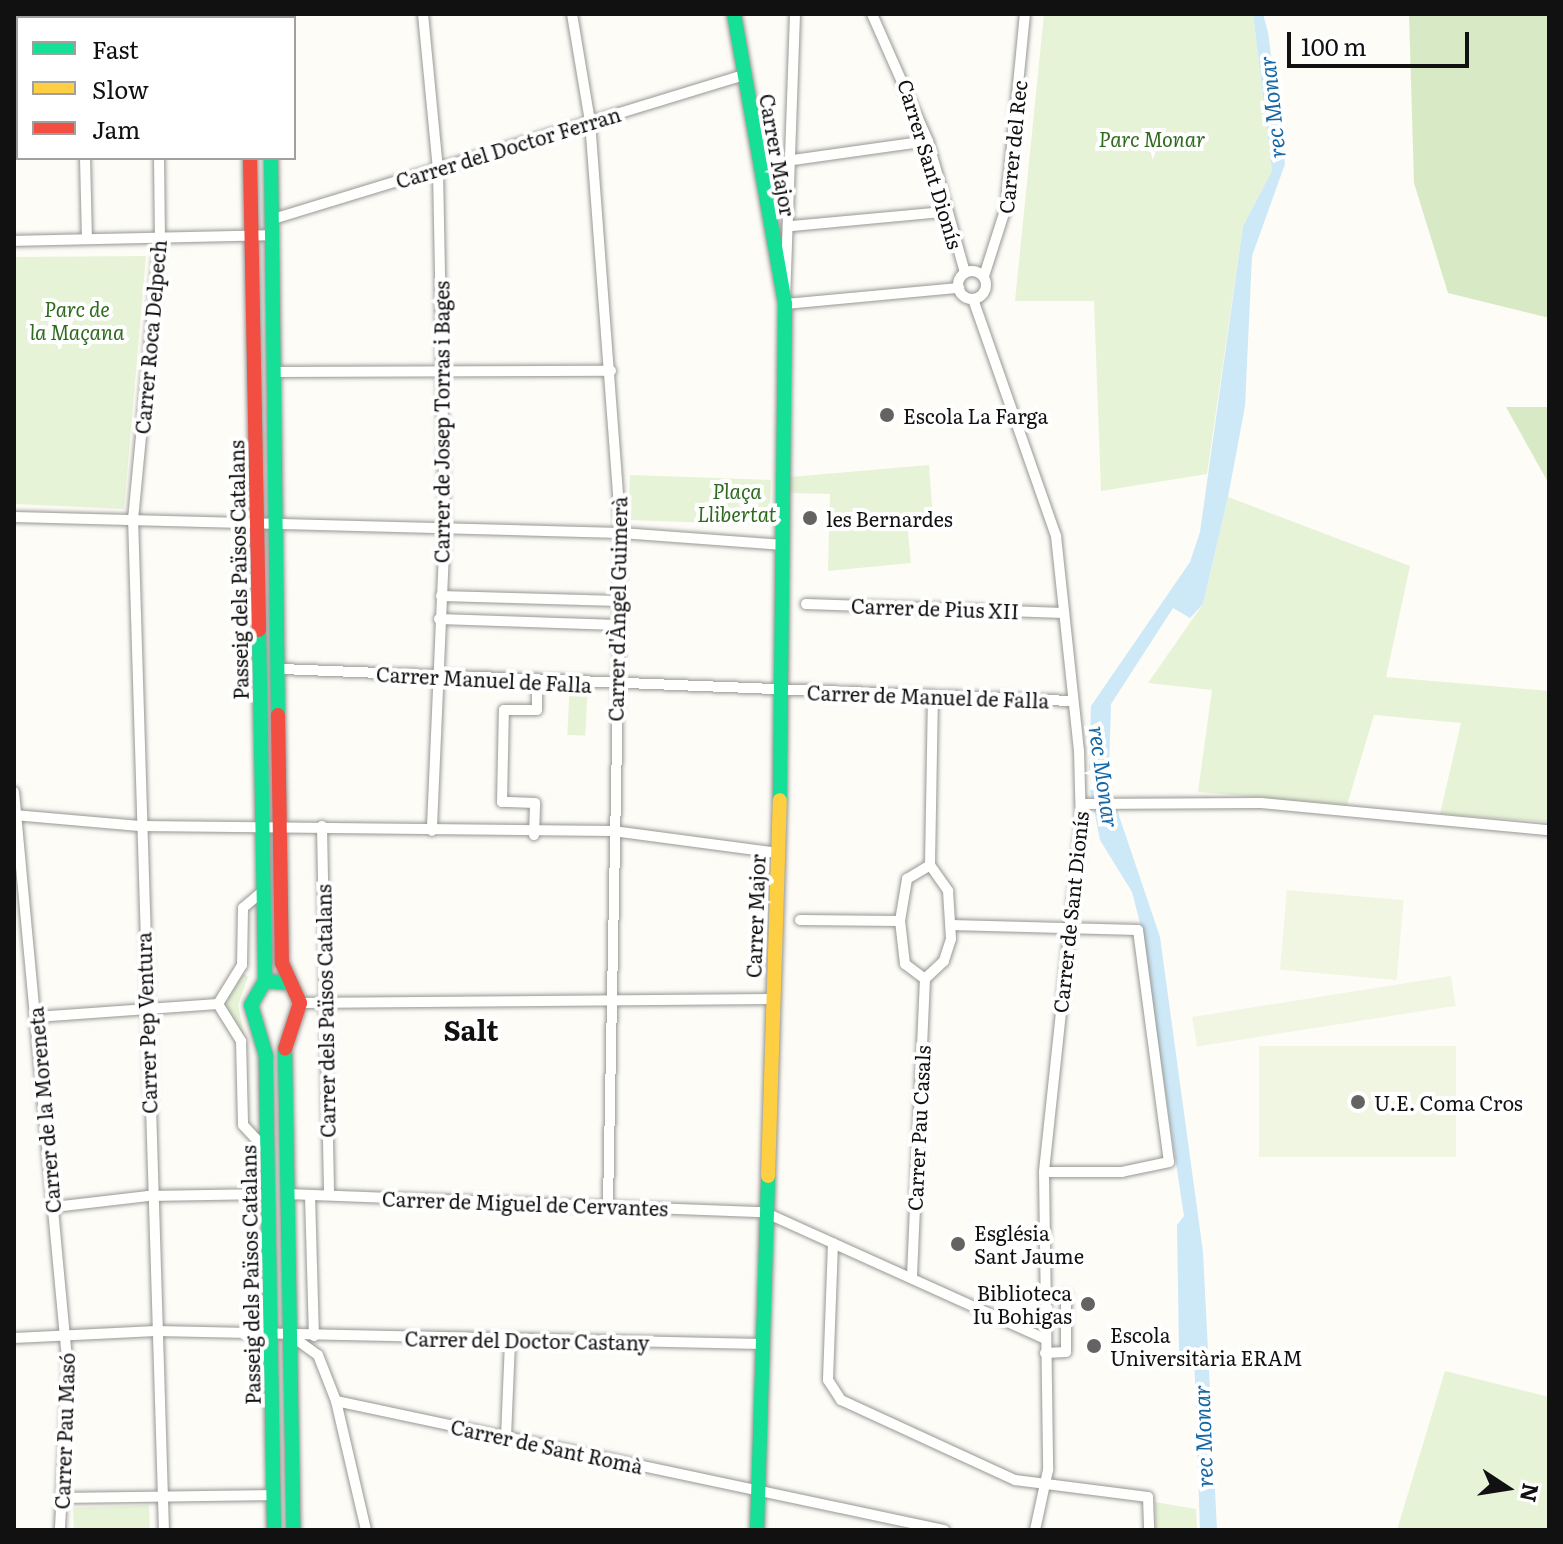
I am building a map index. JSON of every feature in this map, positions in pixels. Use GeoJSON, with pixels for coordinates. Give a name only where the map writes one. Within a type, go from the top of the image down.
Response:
{"type":"FeatureCollection","features":[{"type":"Feature","properties":{"kind":"main road","name":"Carrer Major"},"geometry":{"type":"LineString","coordinates":[[734,14],[785,304],[783,691],[764,1212],[757,1530]]}},
{"type":"Feature","properties":{"kind":"main road","name":"Passeig dels Països Catalans"},"geometry":{"type":"LineString","coordinates":[[250,160],[265,981],[252,1000],[258,1021],[267,1151],[274,1530]]}},
{"type":"Feature","properties":{"kind":"main road"},"geometry":{"type":"LineString","coordinates":[[271,160],[281,669],[282,954],[289,983],[300,1003],[291,1021],[282,1060],[291,1337],[293,1530]]}},
{"type":"Feature","properties":{"kind":"main road"},"geometry":{"type":"LineString","coordinates":[[265,981],[289,983]]}},
{"type":"Feature","properties":{"kind":"main road"},"geometry":{"type":"LineString","coordinates":[[258,1021],[291,1021]]}},
{"type":"Feature","properties":{"kind":"street","name":"Carrer de Josep Torras i Bages"},"geometry":{"type":"LineString","coordinates":[[423,14],[438,170],[445,529],[435,676],[432,831]]}},
{"type":"Feature","properties":{"kind":"street","name":"Carrer d'Àngel Guimerà"},"geometry":{"type":"LineString","coordinates":[[572,14],[590,121],[621,533],[608,1206]]}},
{"type":"Feature","properties":{"kind":"street","name":"Carrer Major"},"geometry":{"type":"LineString","coordinates":[[785,304],[792,226],[795,14]]}},
{"type":"Feature","properties":{"kind":"street","name":"Carrer Sant Dionís"},"geometry":{"type":"LineString","coordinates":[[872,14],[928,141],[944,212],[965,273]]}},
{"type":"Feature","properties":{"kind":"street","name":"Carrer del Rec"},"geometry":{"type":"LineString","coordinates":[[973,299],[984,294],[984,276],[1008,196],[1025,14]]}},
{"type":"Feature","properties":{"kind":"street","name":"Carrer del Doctor Ferran"},"geometry":{"type":"LineString","coordinates":[[273,219],[744,75]]}},
{"type":"Feature","properties":{"kind":"street"},"geometry":{"type":"LineString","coordinates":[[793,162],[928,141]]}},
{"type":"Feature","properties":{"kind":"street"},"geometry":{"type":"LineString","coordinates":[[85,160],[87,239]]}},
{"type":"Feature","properties":{"kind":"street","name":"Carrer Roca Delpech"},"geometry":{"type":"LineString","coordinates":[[133,517],[160,239],[159,160]]}},
{"type":"Feature","properties":{"kind":"street"},"geometry":{"type":"LineString","coordinates":[[792,226],[944,212]]}},
{"type":"Feature","properties":{"kind":"street"},"geometry":{"type":"LineString","coordinates":[[14,241],[274,235]]}},
{"type":"Feature","properties":{"kind":"street"},"geometry":{"type":"LineString","coordinates":[[959,288],[965,273],[984,276]]}},
{"type":"Feature","properties":{"kind":"street"},"geometry":{"type":"LineString","coordinates":[[785,304],[959,288],[973,299]]}},
{"type":"Feature","properties":{"kind":"street","name":"Carrer de Sant Dionís"},"geometry":{"type":"LineString","coordinates":[[973,299],[1056,536],[1085,804],[1069,924],[1044,1172],[1045,1483],[1035,1530]]}},
{"type":"Feature","properties":{"kind":"street"},"geometry":{"type":"LineString","coordinates":[[276,372],[442,374],[611,371]]}},
{"type":"Feature","properties":{"kind":"street"},"geometry":{"type":"LineString","coordinates":[[14,517],[133,517],[258,524],[621,533],[784,545]]}},
{"type":"Feature","properties":{"kind":"street","name":"Carrer Pep Ventura"},"geometry":{"type":"LineString","coordinates":[[133,517],[144,1006],[164,1530]]}},
{"type":"Feature","properties":{"kind":"street"},"geometry":{"type":"LineString","coordinates":[[441,596],[619,601]]}},
{"type":"Feature","properties":{"kind":"street","name":"Carrer de Pius XII"},"geometry":{"type":"LineString","coordinates":[[806,604],[1064,613]]}},
{"type":"Feature","properties":{"kind":"street"},"geometry":{"type":"LineString","coordinates":[[439,619],[618,625]]}},
{"type":"Feature","properties":{"kind":"street","name":"Carrer Manuel de Falla"},"geometry":{"type":"LineString","coordinates":[[281,669],[783,691]]}},
{"type":"Feature","properties":{"kind":"street"},"geometry":{"type":"LineString","coordinates":[[534,835],[535,803],[502,802],[504,710],[537,710],[537,681]]}},
{"type":"Feature","properties":{"kind":"street","name":"Carrer de Manuel de Falla"},"geometry":{"type":"LineString","coordinates":[[783,691],[1072,701]]}},
{"type":"Feature","properties":{"kind":"street"},"geometry":{"type":"LineString","coordinates":[[930,865],[907,879],[900,921],[905,964],[925,979],[944,961],[951,925],[948,891],[930,865],[933,696]]}},
{"type":"Feature","properties":{"kind":"street","name":"Carrer de la Moreneta"},"geometry":{"type":"LineString","coordinates":[[14,792],[66,1332]]}},
{"type":"Feature","properties":{"kind":"street"},"geometry":{"type":"LineString","coordinates":[[1085,804],[1119,801],[1261,803],[1549,830]]}},
{"type":"Feature","properties":{"kind":"street"},"geometry":{"type":"LineString","coordinates":[[15,816],[140,826],[322,826],[534,835],[613,831],[777,853]]}},
{"type":"Feature","properties":{"kind":"street","name":"Carrer dels Països Catalans"},"geometry":{"type":"LineString","coordinates":[[322,826],[329,1195]]}},
{"type":"Feature","properties":{"kind":"street"},"geometry":{"type":"LineString","coordinates":[[218,1004],[242,965],[243,908],[263,891]]}},
{"type":"Feature","properties":{"kind":"street"},"geometry":{"type":"LineString","coordinates":[[800,920],[900,921]]}},
{"type":"Feature","properties":{"kind":"street"},"geometry":{"type":"LineString","coordinates":[[951,925],[1069,924],[1138,930],[1169,1162],[1122,1172],[1044,1172]]}},
{"type":"Feature","properties":{"kind":"street","name":"Carrer Pau Casals"},"geometry":{"type":"LineString","coordinates":[[912,1276],[925,979]]}},
{"type":"Feature","properties":{"kind":"street"},"geometry":{"type":"LineString","coordinates":[[300,1003],[772,999]]}},
{"type":"Feature","properties":{"kind":"street"},"geometry":{"type":"LineString","coordinates":[[36,1017],[144,1006],[218,1004]]}},
{"type":"Feature","properties":{"kind":"street"},"geometry":{"type":"LineString","coordinates":[[218,1004],[241,1041],[243,1125],[267,1151]]}},
{"type":"Feature","properties":{"kind":"street"},"geometry":{"type":"LineString","coordinates":[[54,1207],[152,1196],[268,1194]]}},
{"type":"Feature","properties":{"kind":"street","name":"Carrer de Miguel de Cervantes"},"geometry":{"type":"LineString","coordinates":[[287,1194],[764,1212]]}},
{"type":"Feature","properties":{"kind":"street"},"geometry":{"type":"LineString","coordinates":[[310,1195],[314,1336]]}},
{"type":"Feature","properties":{"kind":"street"},"geometry":{"type":"LineString","coordinates":[[764,1212],[912,1276],[1045,1347],[1066,1352],[1066,1295]]}},
{"type":"Feature","properties":{"kind":"street"},"geometry":{"type":"LineString","coordinates":[[833,1243],[832,1391],[1015,1480],[1148,1497],[1149,1530]]}},
{"type":"Feature","properties":{"kind":"street","name":"Carrer del Doctor Castany"},"geometry":{"type":"LineString","coordinates":[[14,1338],[66,1332],[156,1331],[291,1337],[762,1344]]}},
{"type":"Feature","properties":{"kind":"street","name":"Carrer Pau Masó"},"geometry":{"type":"LineString","coordinates":[[60,1530],[64,1498],[66,1332]]}},
{"type":"Feature","properties":{"kind":"street"},"geometry":{"type":"LineString","coordinates":[[291,1337],[312,1347],[336,1401],[366,1530]]}},
{"type":"Feature","properties":{"kind":"street"},"geometry":{"type":"LineString","coordinates":[[506,1437],[510,1340]]}},
{"type":"Feature","properties":{"kind":"street","name":"Carrer de Sant Romà"},"geometry":{"type":"LineString","coordinates":[[336,1401],[944,1530]]}},
{"type":"Feature","properties":{"kind":"street"},"geometry":{"type":"LineString","coordinates":[[64,1498],[273,1495]]}},
{"type":"Feature","properties":{"kind":"green space","name":"Parc Monar"},"geometry":{"type":"Polygon","coordinates":[[[1044,14],[1253,14],[1272,171],[1243,226],[1207,474],[1101,491],[1094,301],[1015,301],[1044,14]]]}},
{"type":"Feature","properties":{"kind":"green space"},"geometry":{"type":"Polygon","coordinates":[[[1409,14],[1549,14],[1549,318],[1448,293],[1414,183],[1409,14]]]}},
{"type":"Feature","properties":{"kind":"green space","name":"Parc de la Maçana"},"geometry":{"type":"Polygon","coordinates":[[[146,256],[124,509],[14,504],[14,257],[146,256]]]}},
{"type":"Feature","properties":{"kind":"green space"},"geometry":{"type":"Polygon","coordinates":[[[1506,407],[1549,407],[1549,484],[1506,407]]]}},
{"type":"Feature","properties":{"kind":"green space"},"geometry":{"type":"Polygon","coordinates":[[[929,465],[933,519],[907,522],[911,563],[828,571],[830,494],[790,493],[790,477],[929,465]]]}},
{"type":"Feature","properties":{"kind":"green space","name":"Plaça Llibertat"},"geometry":{"type":"Polygon","coordinates":[[[630,475],[771,480],[769,525],[628,520],[630,475]]]}},
{"type":"Feature","properties":{"kind":"green space"},"geometry":{"type":"Polygon","coordinates":[[[1228,497],[1410,566],[1386,677],[1549,691],[1549,822],[1440,814],[1461,723],[1374,715],[1347,805],[1198,792],[1212,690],[1148,683],[1203,604],[1228,497]]]}},
{"type":"Feature","properties":{"kind":"green space"},"geometry":{"type":"Polygon","coordinates":[[[570,683],[588,684],[585,736],[567,735],[570,683]]]}},
{"type":"Feature","properties":{"kind":"green space"},"geometry":{"type":"Polygon","coordinates":[[[1287,890],[1404,900],[1397,980],[1280,970],[1287,890]]]}},
{"type":"Feature","properties":{"kind":"green space"},"geometry":{"type":"Polygon","coordinates":[[[243,973],[248,977],[238,1005],[244,1035],[223,1011],[223,995],[243,973]]]}},
{"type":"Feature","properties":{"kind":"green space"},"geometry":{"type":"Polygon","coordinates":[[[1451,976],[1456,1006],[1197,1047],[1192,1017],[1451,976]]]}},
{"type":"Feature","properties":{"kind":"green space","name":"U.E. Coma Cros"},"geometry":{"type":"Polygon","coordinates":[[[1259,1046],[1456,1046],[1456,1157],[1259,1157],[1259,1046]]]}},
{"type":"Feature","properties":{"kind":"green space"},"geometry":{"type":"Polygon","coordinates":[[[1445,1371],[1549,1397],[1549,1530],[1397,1530],[1445,1371]]]}},
{"type":"Feature","properties":{"kind":"green space"},"geometry":{"type":"Polygon","coordinates":[[[1155,1502],[1196,1509],[1197,1530],[1156,1530],[1155,1502]]]}},
{"type":"Feature","properties":{"kind":"green space"},"geometry":{"type":"Polygon","coordinates":[[[149,1505],[150,1530],[74,1530],[73,1508],[149,1505]]]}},
{"type":"Feature","properties":{"kind":"water"},"geometry":{"type":"Polygon","coordinates":[[[1253,14],[1263,14],[1268,32],[1285,164],[1252,256],[1245,406],[1228,497],[1203,604],[1190,618],[1173,608],[1111,704],[1109,769],[1089,770],[1091,706],[1190,562],[1200,532],[1243,226],[1272,171],[1253,14]]]}},
{"type":"Feature","properties":{"kind":"water"},"geometry":{"type":"Polygon","coordinates":[[[1110,789],[1160,937],[1203,1252],[1217,1530],[1200,1530],[1194,1354],[1179,1351],[1177,1225],[1184,1216],[1139,919],[1132,892],[1100,840],[1090,790],[1110,789]]]}},
{"type":"Feature","properties":{"kind":"waterway","name":"rec Monar"},"geometry":{"type":"LineString","coordinates":[[1098,756],[1104,805]]}},
{"type":"Feature","properties":{"kind":"traffic: fast"},"geometry":{"type":"LineString","coordinates":[[734,14],[785,304],[780,800]]}},
{"type":"Feature","properties":{"kind":"traffic: fast"},"geometry":{"type":"LineString","coordinates":[[271,160],[278,715]]}},
{"type":"Feature","properties":{"kind":"traffic: fast"},"geometry":{"type":"LineString","coordinates":[[259,630],[265,981]]}},
{"type":"Feature","properties":{"kind":"traffic: fast"},"geometry":{"type":"LineString","coordinates":[[274,1530],[266,1056],[251,1005],[265,981],[289,983]]}},
{"type":"Feature","properties":{"kind":"traffic: fast"},"geometry":{"type":"LineString","coordinates":[[285,1049],[293,1530]]}},
{"type":"Feature","properties":{"kind":"traffic: fast"},"geometry":{"type":"LineString","coordinates":[[757,1530],[768,1176]]}},
{"type":"Feature","properties":{"kind":"traffic: slow"},"geometry":{"type":"LineString","coordinates":[[768,1176],[780,800]]}},
{"type":"Feature","properties":{"kind":"traffic: jam"},"geometry":{"type":"LineString","coordinates":[[250,160],[259,630]]}},
{"type":"Feature","properties":{"kind":"traffic: jam"},"geometry":{"type":"LineString","coordinates":[[278,715],[282,963],[300,1003],[285,1049]]}},
{"type":"Feature","properties":{"kind":"place","name":"Escola La Farga"},"geometry":{"type":"Point","coordinates":[887,415]}},
{"type":"Feature","properties":{"kind":"place","name":"les Bernardes"},"geometry":{"type":"Point","coordinates":[810,518]}},
{"type":"Feature","properties":{"kind":"place","name":"U.E. Coma Cros"},"geometry":{"type":"Point","coordinates":[1358,1102]}},
{"type":"Feature","properties":{"kind":"place","name":"Església Sant Jaume"},"geometry":{"type":"Point","coordinates":[958,1244]}},
{"type":"Feature","properties":{"kind":"place","name":"Biblioteca Iu Bohigas"},"geometry":{"type":"Point","coordinates":[1088,1304]}},
{"type":"Feature","properties":{"kind":"place","name":"Escola Universitària ERAM"},"geometry":{"type":"Point","coordinates":[1094,1346]}},
{"type":"Feature","properties":{"kind":"district","name":"Salt"},"geometry":{"type":"Point","coordinates":[471,1029]}}]}
